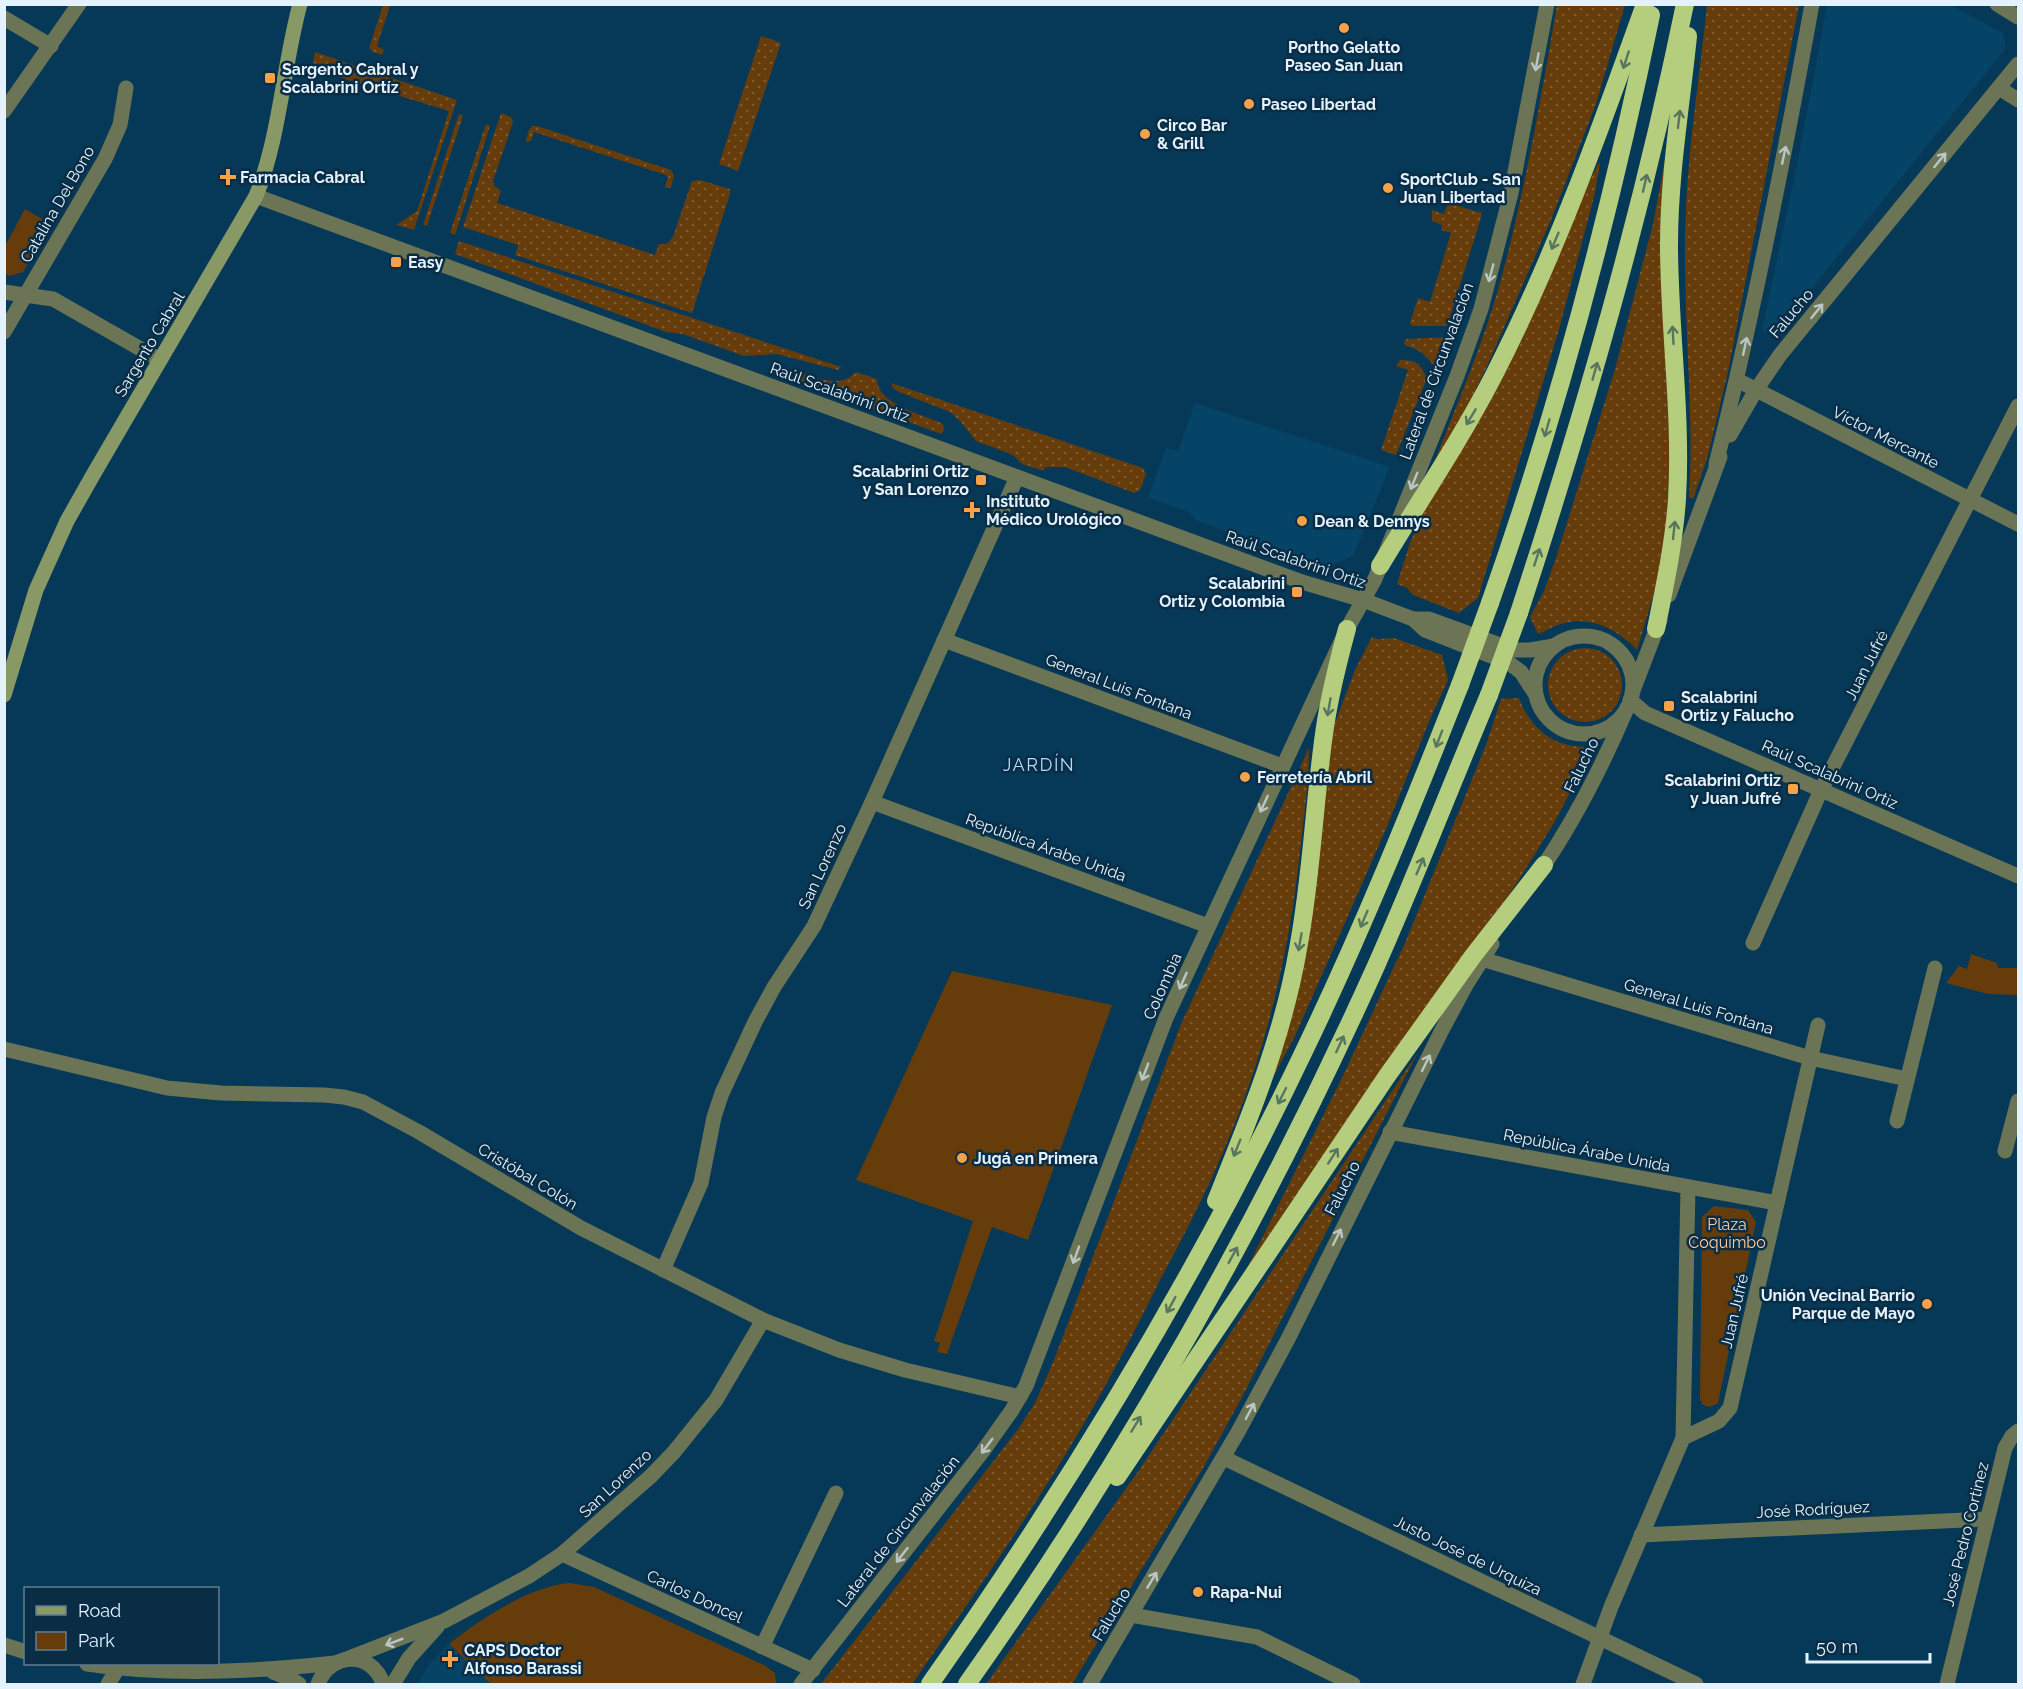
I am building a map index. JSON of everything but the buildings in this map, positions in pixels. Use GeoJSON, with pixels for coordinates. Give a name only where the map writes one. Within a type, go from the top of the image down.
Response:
{"type":"FeatureCollection","features":[{"type":"Feature","properties":{"kind":"highway"},"geometry":{"type":"LineString","coordinates":[[1380,566],[1476,409],[1519,324],[1602,125],[1645,4]]}},
{"type":"Feature","properties":{"kind":"highway"},"geometry":{"type":"LineString","coordinates":[[930,1684],[1014,1562],[1070,1475],[1186,1278],[1244,1170],[1319,1020],[1398,841],[1460,685],[1529,486],[1605,219],[1653,4]]}},
{"type":"Feature","properties":{"kind":"highway"},"geometry":{"type":"LineString","coordinates":[[989,1653],[1106,1474],[1161,1383],[1264,1197],[1316,1093],[1392,929],[1446,802],[1519,613],[1564,473],[1634,229],[1685,4]]}},
{"type":"Feature","properties":{"kind":"highway"},"geometry":{"type":"LineString","coordinates":[[1656,629],[1670,556],[1677,497],[1677,435],[1669,242],[1672,176],[1691,4]]}},
{"type":"Feature","properties":{"kind":"highway"},"geometry":{"type":"LineString","coordinates":[[1186,1278],[1256,1103],[1286,1003],[1298,953],[1308,892],[1325,727],[1335,672],[1347,629]]}},
{"type":"Feature","properties":{"kind":"highway"},"geometry":{"type":"LineString","coordinates":[[967,1684],[1146,1436],[1348,1133],[1419,1031],[1473,956],[1544,865]]}},
{"type":"Feature","properties":{"kind":"main road","name":"Sargento Cabral"},"geometry":{"type":"LineString","coordinates":[[4,694],[36,590],[52,554],[93,474],[256,196],[269,156],[291,36],[300,4]]}},
{"type":"Feature","properties":{"kind":"street"},"geometry":{"type":"LineString","coordinates":[[4,111],[80,4]]}},
{"type":"Feature","properties":{"kind":"street","name":"Lateral de Circunvalación"},"geometry":{"type":"LineString","coordinates":[[1363,600],[1380,566],[1457,376],[1481,309],[1511,193],[1547,4]]}},
{"type":"Feature","properties":{"kind":"street"},"geometry":{"type":"LineString","coordinates":[[1716,465],[1737,380],[1787,142],[1812,4]]}},
{"type":"Feature","properties":{"kind":"street"},"geometry":{"type":"LineString","coordinates":[[1997,4],[2019,17]]}},
{"type":"Feature","properties":{"kind":"street"},"geometry":{"type":"LineString","coordinates":[[4,18],[51,46]]}},
{"type":"Feature","properties":{"kind":"street","name":"Falucho"},"geometry":{"type":"LineString","coordinates":[[1090,1684],[1224,1458],[1288,1339],[1454,1008],[1482,959],[1588,793],[1630,700],[1716,465],[1734,426],[1780,355],[2019,64]]}},
{"type":"Feature","properties":{"kind":"street","name":"Catalina Del Bono"},"geometry":{"type":"LineString","coordinates":[[4,332],[105,159],[120,125],[126,88]]}},
{"type":"Feature","properties":{"kind":"street"},"geometry":{"type":"LineString","coordinates":[[1999,88],[2019,100]]}},
{"type":"Feature","properties":{"kind":"street","name":"Raúl Scalabrini Ortiz"},"geometry":{"type":"LineString","coordinates":[[256,196],[1302,582],[1363,600],[1413,619],[1429,619],[1520,651],[1554,646]]}},
{"type":"Feature","properties":{"kind":"street"},"geometry":{"type":"LineString","coordinates":[[4,292],[53,299],[160,360]]}},
{"type":"Feature","properties":{"kind":"street","name":"Víctor Mercante"},"geometry":{"type":"LineString","coordinates":[[1737,380],[2019,524]]}},
{"type":"Feature","properties":{"kind":"street","name":"Juan Jufré"},"geometry":{"type":"LineString","coordinates":[[1753,943],[1821,790],[2019,406]]}},
{"type":"Feature","properties":{"kind":"street","name":"San Lorenzo"},"geometry":{"type":"LineString","coordinates":[[663,1270],[701,1182],[714,1117],[722,1093],[754,1022],[814,926],[1017,477]]}},
{"type":"Feature","properties":{"kind":"street","name":"Colombia"},"geometry":{"type":"LineString","coordinates":[[1020,1397],[1034,1366],[1166,1018],[1282,766],[1363,600]]}},
{"type":"Feature","properties":{"kind":"street","name":"Raúl Scalabrini Ortiz"},"geometry":{"type":"LineString","coordinates":[[1413,619],[1425,630],[1509,663],[1521,672],[1536,695]]}},
{"type":"Feature","properties":{"kind":"street"},"geometry":{"type":"LineString","coordinates":[[1581,636],[1609,643],[1620,652],[1628,664],[1632,678],[1630,700],[1613,724],[1590,734],[1578,734],[1555,725],[1543,712],[1536,695],[1534,681],[1544,655],[1554,646],[1567,639],[1581,636]]}},
{"type":"Feature","properties":{"kind":"street","name":"General Luis Fontana"},"geometry":{"type":"LineString","coordinates":[[944,640],[1282,766]]}},
{"type":"Feature","properties":{"kind":"street","name":"Raúl Scalabrini Ortiz"},"geometry":{"type":"LineString","coordinates":[[1630,700],[1645,713],[2019,876]]}},
{"type":"Feature","properties":{"kind":"street","name":"República Árabe Unida"},"geometry":{"type":"LineString","coordinates":[[872,802],[1208,926]]}},
{"type":"Feature","properties":{"kind":"street","name":"General Luis Fontana"},"geometry":{"type":"LineString","coordinates":[[1482,959],[1810,1058],[1907,1079]]}},
{"type":"Feature","properties":{"kind":"street"},"geometry":{"type":"LineString","coordinates":[[1897,1120],[1935,968]]}},
{"type":"Feature","properties":{"kind":"street","name":"Juan Jufré"},"geometry":{"type":"LineString","coordinates":[[1683,1438],[1719,1421],[1730,1408],[1818,1025]]}},
{"type":"Feature","properties":{"kind":"street","name":"Cristóbal Colón"},"geometry":{"type":"LineString","coordinates":[[4,1049],[167,1088],[221,1093],[324,1095],[363,1102],[419,1132],[580,1228],[763,1320],[839,1350],[905,1370],[1020,1397]]}},
{"type":"Feature","properties":{"kind":"street"},"geometry":{"type":"LineString","coordinates":[[2005,1151],[2019,1101]]}},
{"type":"Feature","properties":{"kind":"street","name":"República Árabe Unida"},"geometry":{"type":"LineString","coordinates":[[1390,1132],[1777,1203]]}},
{"type":"Feature","properties":{"kind":"street"},"geometry":{"type":"LineString","coordinates":[[1583,1684],[1599,1638],[1683,1438],[1688,1186]]}},
{"type":"Feature","properties":{"kind":"street","name":"San Lorenzo"},"geometry":{"type":"LineString","coordinates":[[339,1662],[444,1621],[529,1576],[562,1554],[651,1476],[674,1452],[716,1400],[763,1320]]}},
{"type":"Feature","properties":{"kind":"street","name":"Lateral de Circunvalación"},"geometry":{"type":"LineString","coordinates":[[801,1684],[983,1451],[1020,1397]]}},
{"type":"Feature","properties":{"kind":"street","name":"José Pedro Cortinez"},"geometry":{"type":"LineString","coordinates":[[1947,1684],[2005,1448],[2012,1436],[2019,1431]]}},
{"type":"Feature","properties":{"kind":"street","name":"Justo José de Urquiza"},"geometry":{"type":"LineString","coordinates":[[1224,1458],[1696,1684]]}},
{"type":"Feature","properties":{"kind":"street"},"geometry":{"type":"LineString","coordinates":[[762,1647],[836,1493]]}},
{"type":"Feature","properties":{"kind":"street","name":"José Rodríguez"},"geometry":{"type":"LineString","coordinates":[[1641,1535],[1986,1519]]}},
{"type":"Feature","properties":{"kind":"street","name":"Carlos Doncel"},"geometry":{"type":"LineString","coordinates":[[562,1554],[813,1670]]}},
{"type":"Feature","properties":{"kind":"street"},"geometry":{"type":"LineString","coordinates":[[1131,1615],[1257,1637],[1353,1684]]}},
{"type":"Feature","properties":{"kind":"street","name":"San Lorenzo"},"geometry":{"type":"LineString","coordinates":[[393,1684],[409,1658],[444,1621]]}},
{"type":"Feature","properties":{"kind":"street"},"geometry":{"type":"LineString","coordinates":[[4,1645],[24,1651]]}},
{"type":"Feature","properties":{"kind":"street"},"geometry":{"type":"LineString","coordinates":[[95,1665],[190,1672],[265,1670],[353,1659],[371,1666],[378,1673],[383,1684]]}},
{"type":"Feature","properties":{"kind":"street"},"geometry":{"type":"LineString","coordinates":[[318,1684],[327,1669],[339,1662]]}},
{"type":"Feature","properties":{"kind":"street"},"geometry":{"type":"LineString","coordinates":[[108,1684],[118,1668]]}},
{"type":"Feature","properties":{"kind":"street"},"geometry":{"type":"LineString","coordinates":[[265,1670],[279,1673],[299,1684]]}},
{"type":"Feature","properties":{"kind":"shaded area"},"geometry":{"type":"Polygon","coordinates":[[[1827,5],[1950,5],[2003,33],[2006,48],[1773,336],[1762,331],[1800,150],[1827,5]]]}},
{"type":"Feature","properties":{"kind":"shaded area"},"geometry":{"type":"Polygon","coordinates":[[[1195,403],[1390,467],[1353,556],[1328,566],[1197,521],[1189,512],[1148,498],[1166,448],[1178,451],[1195,403]]]}},
{"type":"Feature","properties":{"kind":"shaded area","name":"CAPS Doctor Alfonso Barassi"},"geometry":{"type":"Polygon","coordinates":[[[449,1644],[491,1684],[417,1684],[429,1665],[449,1644]]]}},
{"type":"Feature","properties":{"kind":"green space"},"geometry":{"type":"Polygon","coordinates":[[[383,5],[390,5],[377,46],[384,50],[382,55],[369,48],[383,5]]]}},
{"type":"Feature","properties":{"kind":"green space"},"geometry":{"type":"Polygon","coordinates":[[[1557,5],[1625,5],[1596,104],[1551,220],[1465,412],[1434,463],[1478,351],[1500,283],[1525,179],[1557,5]]]}},
{"type":"Feature","properties":{"kind":"green space"},"geometry":{"type":"Polygon","coordinates":[[[1707,5],[1799,5],[1728,372],[1707,459],[1693,499],[1689,497],[1690,408],[1685,227],[1692,132],[1707,5]]]}},
{"type":"Feature","properties":{"kind":"green space"},"geometry":{"type":"Polygon","coordinates":[[[761,36],[781,43],[738,171],[719,164],[761,36]]]}},
{"type":"Feature","properties":{"kind":"green space"},"geometry":{"type":"Polygon","coordinates":[[[315,52],[457,100],[414,230],[396,225],[417,211],[449,111],[312,69],[315,52]]]}},
{"type":"Feature","properties":{"kind":"green space"},"geometry":{"type":"Polygon","coordinates":[[[501,113],[511,117],[513,122],[493,181],[501,191],[497,203],[655,255],[659,244],[667,244],[673,237],[692,181],[700,180],[730,189],[692,313],[515,255],[518,245],[463,227],[501,113]]]}},
{"type":"Feature","properties":{"kind":"green space"},"geometry":{"type":"Polygon","coordinates":[[[459,114],[463,116],[427,226],[423,225],[459,114]]]}},
{"type":"Feature","properties":{"kind":"green space"},"geometry":{"type":"Polygon","coordinates":[[[486,124],[490,126],[455,235],[450,233],[486,124]]]}},
{"type":"Feature","properties":{"kind":"green space"},"geometry":{"type":"Polygon","coordinates":[[[532,126],[671,170],[674,175],[671,188],[665,186],[668,177],[666,175],[534,132],[531,141],[527,142],[532,126]]]}},
{"type":"Feature","properties":{"kind":"green space"},"geometry":{"type":"Polygon","coordinates":[[[1666,154],[1672,421],[1666,539],[1657,583],[1637,650],[1622,636],[1604,626],[1585,621],[1564,623],[1538,634],[1530,617],[1544,591],[1556,558],[1615,369],[1653,224],[1666,154]]]}},
{"type":"Feature","properties":{"kind":"green space"},"geometry":{"type":"Polygon","coordinates":[[[1600,163],[1595,193],[1560,326],[1478,598],[1459,613],[1413,595],[1407,588],[1397,584],[1410,543],[1426,505],[1600,163]]]}},
{"type":"Feature","properties":{"kind":"green space"},"geometry":{"type":"Polygon","coordinates":[[[1448,203],[1482,213],[1480,221],[1447,326],[1412,326],[1410,323],[1418,298],[1430,302],[1451,233],[1441,230],[1442,225],[1432,221],[1432,210],[1444,214],[1448,203]]]}},
{"type":"Feature","properties":{"kind":"green space"},"geometry":{"type":"Polygon","coordinates":[[[25,209],[50,224],[23,272],[9,276],[5,273],[5,246],[25,209]]]}},
{"type":"Feature","properties":{"kind":"green space"},"geometry":{"type":"Polygon","coordinates":[[[459,241],[841,367],[838,370],[777,354],[744,356],[683,334],[666,332],[455,254],[459,241]]]}},
{"type":"Feature","properties":{"kind":"green space"},"geometry":{"type":"Polygon","coordinates":[[[1449,337],[1454,344],[1442,374],[1423,354],[1404,343],[1406,339],[1449,337]]]}},
{"type":"Feature","properties":{"kind":"green space"},"geometry":{"type":"Polygon","coordinates":[[[1400,360],[1417,363],[1427,378],[1396,455],[1381,450],[1408,370],[1396,366],[1400,360]]]}},
{"type":"Feature","properties":{"kind":"green space"},"geometry":{"type":"Polygon","coordinates":[[[777,367],[828,381],[848,378],[856,372],[877,379],[884,396],[902,408],[943,424],[944,430],[941,434],[777,373],[777,367]]]}},
{"type":"Feature","properties":{"kind":"green space"},"geometry":{"type":"Polygon","coordinates":[[[891,383],[1143,468],[1146,474],[1140,490],[1134,493],[1065,467],[1045,467],[1044,471],[1022,464],[1013,455],[976,441],[950,412],[899,392],[893,388],[891,383]]]}},
{"type":"Feature","properties":{"kind":"green space"},"geometry":{"type":"Polygon","coordinates":[[[1372,637],[1394,638],[1442,655],[1448,680],[1348,916],[1295,1036],[1271,1081],[1333,728],[1355,670],[1372,637]]]}},
{"type":"Feature","properties":{"kind":"green space"},"geometry":{"type":"Polygon","coordinates":[[[1585,648],[1599,651],[1611,659],[1619,671],[1622,685],[1619,699],[1611,711],[1599,719],[1585,722],[1571,719],[1559,711],[1551,699],[1548,685],[1551,671],[1559,659],[1571,651],[1585,648]]]}},
{"type":"Feature","properties":{"kind":"green space"},"geometry":{"type":"Polygon","coordinates":[[[1519,698],[1536,727],[1550,738],[1568,745],[1594,747],[1554,823],[1515,886],[1246,1270],[1341,1080],[1405,943],[1486,745],[1501,699],[1519,698]]]}},
{"type":"Feature","properties":{"kind":"green space"},"geometry":{"type":"Polygon","coordinates":[[[1309,748],[1305,812],[1289,930],[1282,969],[1262,1045],[1250,1083],[1214,1173],[1133,1334],[1086,1420],[1045,1488],[912,1684],[821,1684],[1019,1428],[1035,1403],[1054,1360],[1181,1024],[1309,748]]]}},
{"type":"Feature","properties":{"kind":"green space"},"geometry":{"type":"Polygon","coordinates":[[[1971,954],[1997,963],[1998,968],[2018,968],[2018,995],[1988,994],[1946,983],[1959,966],[1967,969],[1971,954]]]}},
{"type":"Feature","properties":{"kind":"green space","name":"Jugá en Primera"},"geometry":{"type":"Polygon","coordinates":[[[952,971],[1112,1005],[1028,1240],[992,1227],[947,1354],[937,1352],[940,1343],[934,1341],[973,1221],[856,1180],[952,971]]]}},
{"type":"Feature","properties":{"kind":"green space"},"geometry":{"type":"Polygon","coordinates":[[[1418,1052],[1240,1401],[1202,1470],[1072,1684],[986,1684],[1137,1473],[1418,1052]]]}},
{"type":"Feature","properties":{"kind":"green space","name":"Plaza Coquimbo"},"geometry":{"type":"Polygon","coordinates":[[[1714,1206],[1748,1210],[1756,1222],[1718,1403],[1710,1407],[1703,1405],[1700,1399],[1702,1217],[1714,1206]]]}},
{"type":"Feature","properties":{"kind":"green space"},"geometry":{"type":"Polygon","coordinates":[[[570,1583],[594,1587],[764,1665],[775,1673],[776,1684],[491,1684],[449,1644],[475,1624],[506,1605],[539,1590],[570,1583]]]}},
{"type":"Feature","properties":{"kind":"place","name":"Portho Gelatto Paseo San Juan"},"geometry":{"type":"Point","coordinates":[1344,28]}},
{"type":"Feature","properties":{"kind":"place","name":"Sargento Cabral y Scalabrini Ortíz"},"geometry":{"type":"Point","coordinates":[270,78]}},
{"type":"Feature","properties":{"kind":"place","name":"Paseo Libertad"},"geometry":{"type":"Point","coordinates":[1249,104]}},
{"type":"Feature","properties":{"kind":"place","name":"Circo Bar & Grill"},"geometry":{"type":"Point","coordinates":[1145,134]}},
{"type":"Feature","properties":{"kind":"place","name":"Farmacia Cabral"},"geometry":{"type":"Point","coordinates":[228,177]}},
{"type":"Feature","properties":{"kind":"place","name":"SportClub - San Juan Libertad"},"geometry":{"type":"Point","coordinates":[1388,188]}},
{"type":"Feature","properties":{"kind":"place","name":"Easy"},"geometry":{"type":"Point","coordinates":[396,262]}},
{"type":"Feature","properties":{"kind":"place","name":"Scalabrini Ortiz y San Lorenzo"},"geometry":{"type":"Point","coordinates":[981,480]}},
{"type":"Feature","properties":{"kind":"place","name":"Instituto Médico Urológico"},"geometry":{"type":"Point","coordinates":[972,510]}},
{"type":"Feature","properties":{"kind":"place","name":"Dean & Dennys"},"geometry":{"type":"Point","coordinates":[1302,521]}},
{"type":"Feature","properties":{"kind":"place","name":"Scalabrini Ortiz y Colombia"},"geometry":{"type":"Point","coordinates":[1297,592]}},
{"type":"Feature","properties":{"kind":"place","name":"Scalabrini Ortiz y Falucho"},"geometry":{"type":"Point","coordinates":[1669,706]}},
{"type":"Feature","properties":{"kind":"place","name":"Ferretería Abril"},"geometry":{"type":"Point","coordinates":[1245,777]}},
{"type":"Feature","properties":{"kind":"place","name":"Scalabrini Ortiz y Juan Jufré"},"geometry":{"type":"Point","coordinates":[1793,789]}},
{"type":"Feature","properties":{"kind":"place","name":"Jugá en Primera"},"geometry":{"type":"Point","coordinates":[962,1158]}},
{"type":"Feature","properties":{"kind":"place","name":"Unión Vecinal Barrio Parque de Mayo"},"geometry":{"type":"Point","coordinates":[1927,1304]}},
{"type":"Feature","properties":{"kind":"place","name":"Rapa-Nui"},"geometry":{"type":"Point","coordinates":[1198,1592]}},
{"type":"Feature","properties":{"kind":"place","name":"CAPS Doctor Alfonso Barassi"},"geometry":{"type":"Point","coordinates":[450,1659]}},
{"type":"Feature","properties":{"kind":"district","name":"JARDÍN"},"geometry":{"type":"Point","coordinates":[1039,765]}}]}
